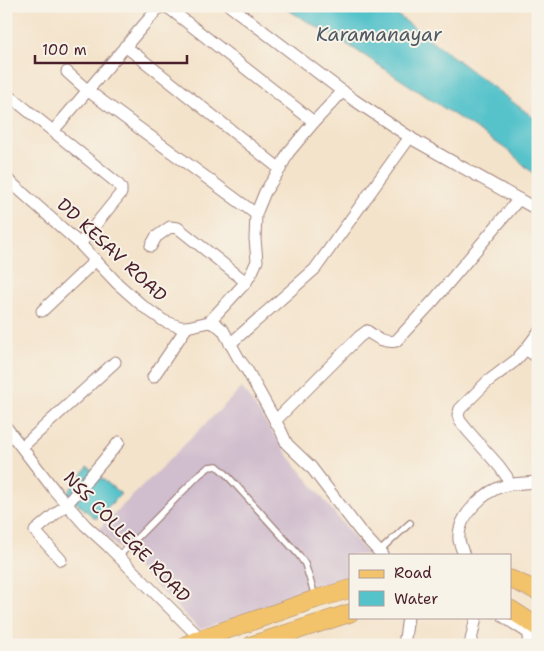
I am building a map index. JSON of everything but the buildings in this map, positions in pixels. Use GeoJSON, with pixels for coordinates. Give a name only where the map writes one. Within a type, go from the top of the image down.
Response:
{"type":"FeatureCollection","features":[{"type":"Feature","properties":{"kind":"main road"},"geometry":{"type":"LineString","coordinates":[[512,580],[538,591]]}},
{"type":"Feature","properties":{"kind":"main road"},"geometry":{"type":"LineString","coordinates":[[198,643],[316,599],[349,589]]}},
{"type":"Feature","properties":{"kind":"main road"},"geometry":{"type":"LineString","coordinates":[[512,609],[538,627]]}},
{"type":"Feature","properties":{"kind":"main road"},"geometry":{"type":"LineString","coordinates":[[252,645],[349,613]]}},
{"type":"Feature","properties":{"kind":"street"},"geometry":{"type":"LineString","coordinates":[[53,132],[125,46],[162,6],[170,9],[314,122]]}},
{"type":"Feature","properties":{"kind":"street"},"geometry":{"type":"LineString","coordinates":[[230,6],[343,91],[410,137],[538,210]]}},
{"type":"Feature","properties":{"kind":"street"},"geometry":{"type":"LineString","coordinates":[[125,46],[280,170]]}},
{"type":"Feature","properties":{"kind":"street"},"geometry":{"type":"LineString","coordinates":[[67,72],[87,90],[256,214]]}},
{"type":"Feature","properties":{"kind":"street"},"geometry":{"type":"LineString","coordinates":[[343,91],[288,153],[280,170],[265,192],[256,214],[255,239],[257,261],[246,282],[209,322],[223,330],[287,444],[311,467],[360,531],[380,553]]}},
{"type":"Feature","properties":{"kind":"street"},"geometry":{"type":"LineString","coordinates":[[6,93],[121,188],[121,193],[80,244]]}},
{"type":"Feature","properties":{"kind":"street"},"geometry":{"type":"LineString","coordinates":[[230,344],[315,269],[410,137]]}},
{"type":"Feature","properties":{"kind":"street","name":"DD KESAV ROAD"},"geometry":{"type":"LineString","coordinates":[[6,178],[80,244],[118,284],[144,307],[164,321],[180,327],[209,322]]}},
{"type":"Feature","properties":{"kind":"street"},"geometry":{"type":"LineString","coordinates":[[275,421],[367,331],[381,340],[396,341],[434,300],[519,199]]}},
{"type":"Feature","properties":{"kind":"street"},"geometry":{"type":"LineString","coordinates":[[151,246],[156,238],[170,226],[178,228],[246,282]]}},
{"type":"Feature","properties":{"kind":"street"},"geometry":{"type":"LineString","coordinates":[[42,311],[96,260]]}},
{"type":"Feature","properties":{"kind":"street"},"geometry":{"type":"LineString","coordinates":[[153,377],[187,327]]}},
{"type":"Feature","properties":{"kind":"street"},"geometry":{"type":"LineString","coordinates":[[508,485],[507,477],[460,421],[458,415],[460,409],[487,382],[515,361],[538,333]]}},
{"type":"Feature","properties":{"kind":"street"},"geometry":{"type":"LineString","coordinates":[[526,349],[538,358]]}},
{"type":"Feature","properties":{"kind":"street"},"geometry":{"type":"LineString","coordinates":[[22,447],[115,362]]}},
{"type":"Feature","properties":{"kind":"street","name":"NSS COLLEGE ROAD"},"geometry":{"type":"LineString","coordinates":[[7,431],[85,525],[119,556],[198,643]]}},
{"type":"Feature","properties":{"kind":"street"},"geometry":{"type":"LineString","coordinates":[[60,560],[35,531],[67,504],[119,442]]}},
{"type":"Feature","properties":{"kind":"street"},"geometry":{"type":"LineString","coordinates":[[464,554],[459,540],[461,524],[472,507],[494,490],[508,485],[538,482]]}},
{"type":"Feature","properties":{"kind":"street"},"geometry":{"type":"LineString","coordinates":[[404,645],[408,618]]}},
{"type":"Feature","properties":{"kind":"street"},"geometry":{"type":"LineString","coordinates":[[470,645],[476,618]]}},
{"type":"Feature","properties":{"kind":"street"},"geometry":{"type":"LineString","coordinates":[[506,618],[530,634],[527,645]]}},
{"type":"Feature","properties":{"kind":"lane"},"geometry":{"type":"LineString","coordinates":[[119,556],[200,474],[209,467],[217,466],[298,554],[304,564],[316,599]]}},
{"type":"Feature","properties":{"kind":"lane"},"geometry":{"type":"LineString","coordinates":[[380,553],[410,523]]}},
{"type":"Feature","properties":{"kind":"path"},"geometry":{"type":"LineString","coordinates":[[6,8],[10,6]]}},
{"type":"Feature","properties":{"kind":"shaded area"},"geometry":{"type":"Polygon","coordinates":[[[242,388],[288,455],[367,554],[349,554],[349,579],[200,630],[99,529],[242,388]]]}},
{"type":"Feature","properties":{"kind":"water","name":"Karamanayar"},"geometry":{"type":"Polygon","coordinates":[[[281,6],[384,6],[396,14],[538,121],[538,178],[509,151],[350,46],[281,6]]]}},
{"type":"Feature","properties":{"kind":"water"},"geometry":{"type":"Polygon","coordinates":[[[88,467],[121,494],[96,519],[66,494],[88,467]]]}}]}
